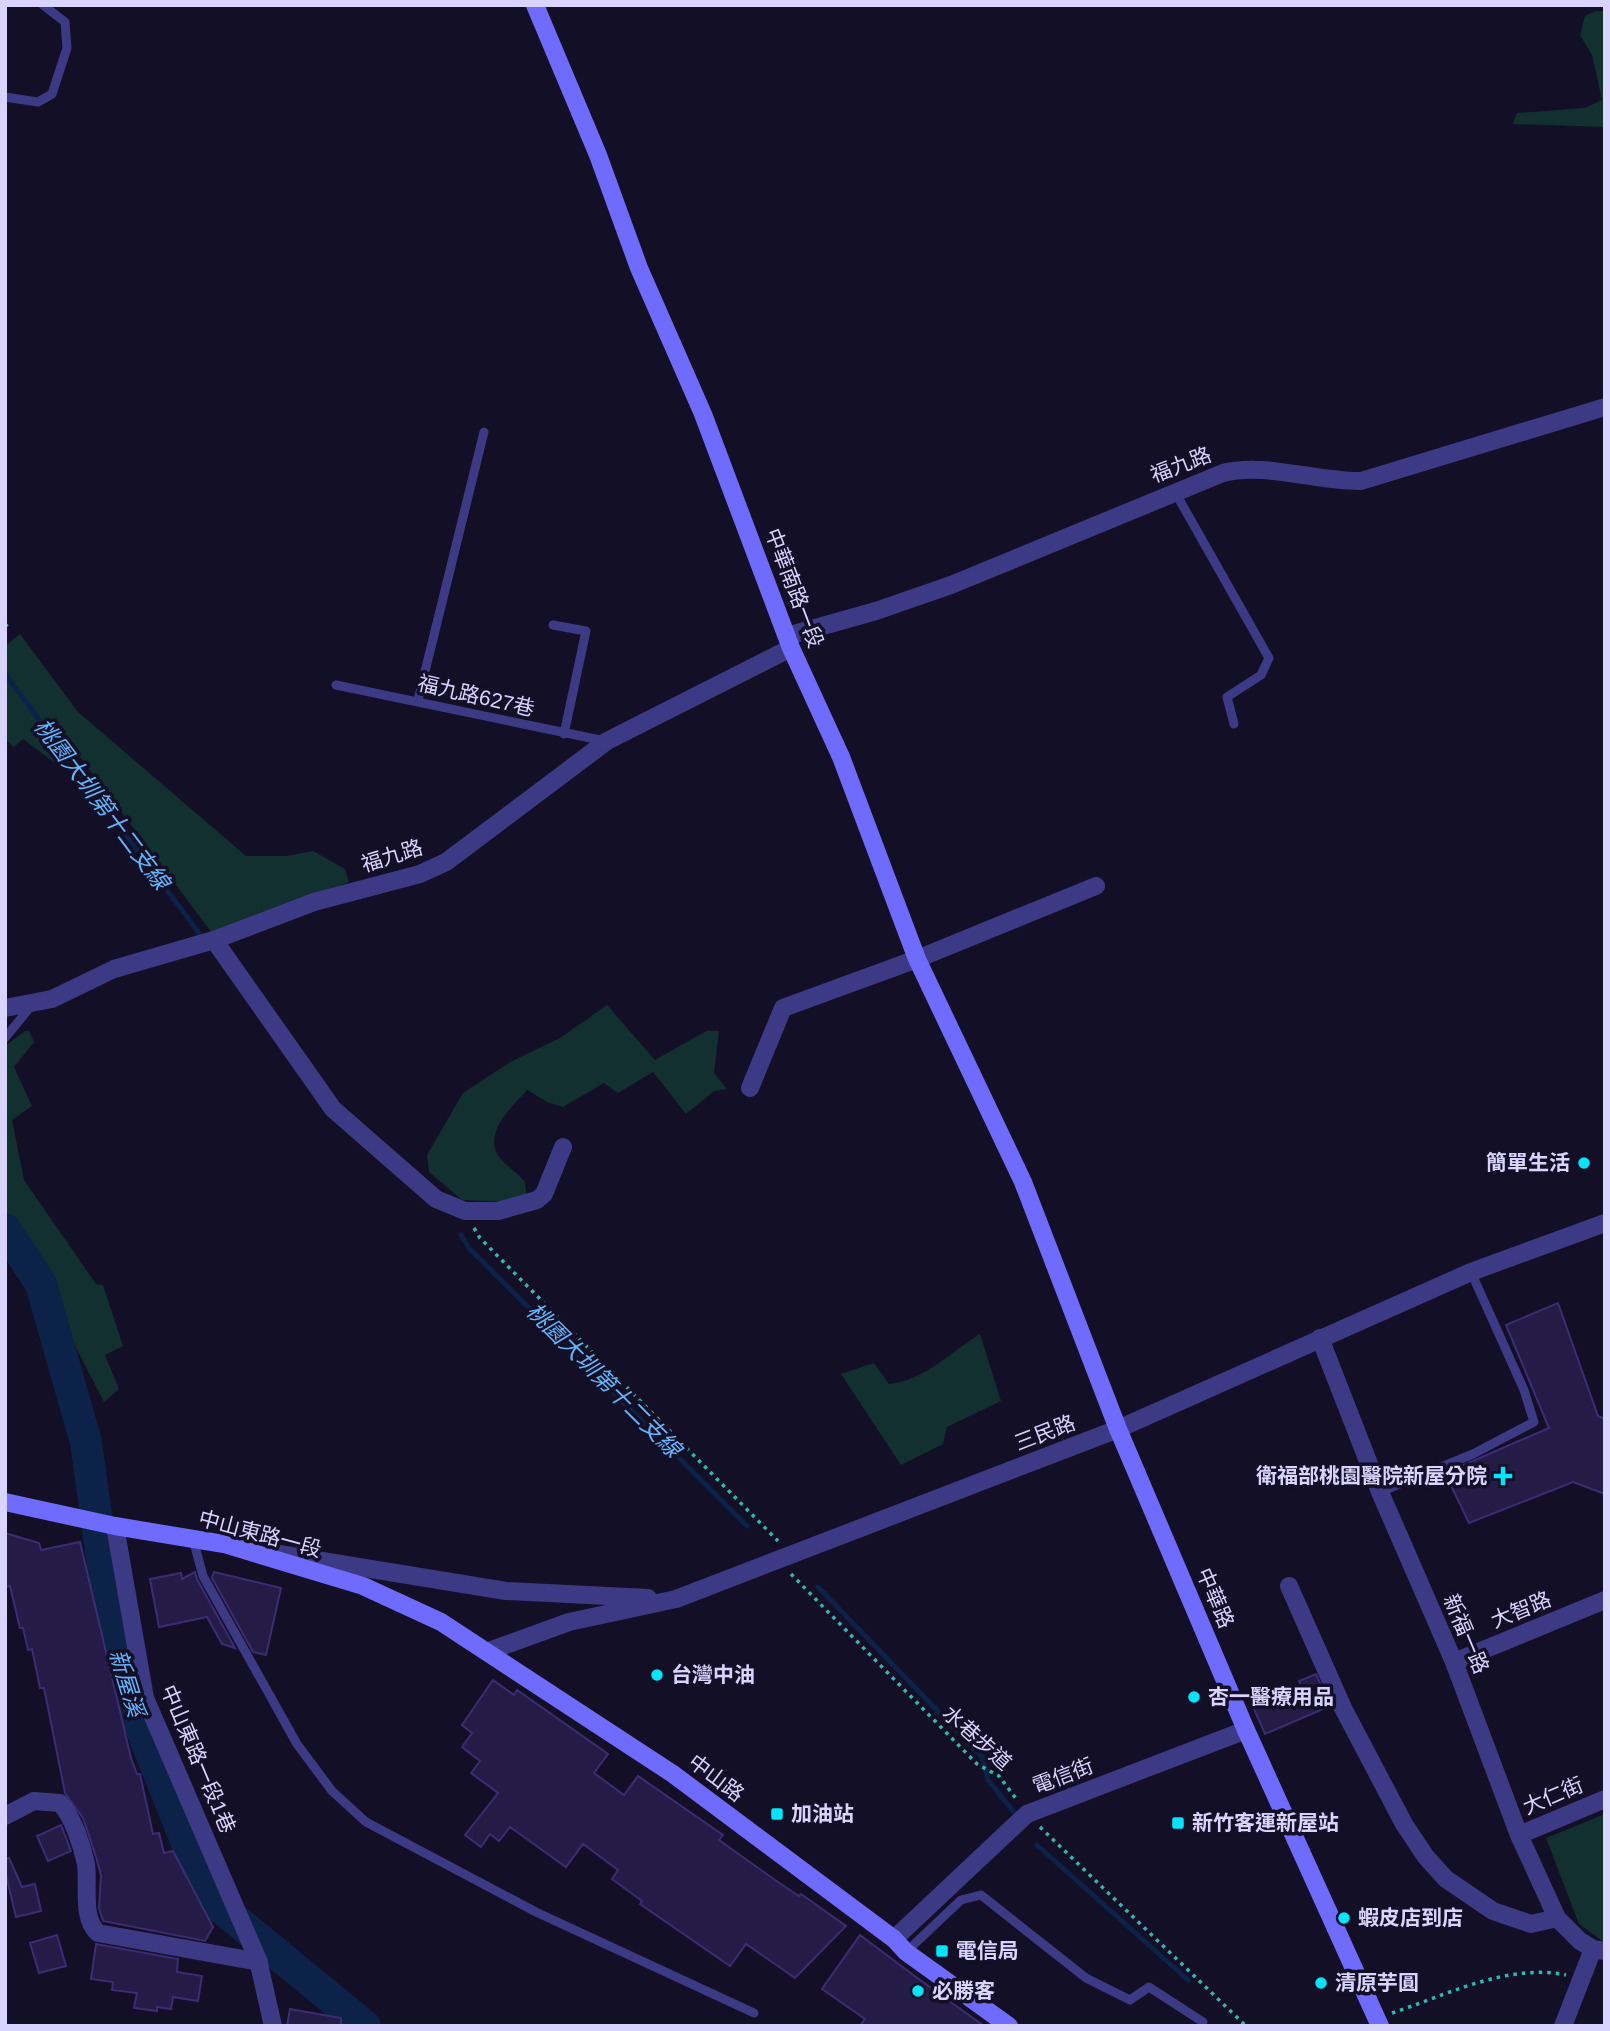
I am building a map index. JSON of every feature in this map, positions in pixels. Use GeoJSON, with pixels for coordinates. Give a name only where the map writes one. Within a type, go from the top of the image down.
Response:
{"type":"FeatureCollection","features":[{"type":"Feature","properties":{"kind":"main road","name":"中華南路一段"},"geometry":{"type":"LineString","coordinates":[[535,5],[598,155],[639,268],[703,414],[789,642],[841,757],[917,958],[1023,1182]]}},
{"type":"Feature","properties":{"kind":"main road","name":"中華路"},"geometry":{"type":"LineString","coordinates":[[1023,1182],[1118,1429],[1246,1730],[1378,2022]]}},
{"type":"Feature","properties":{"kind":"main road","name":"中山東路一段"},"geometry":{"type":"LineString","coordinates":[[5,1502],[224,1544],[363,1586],[441,1622],[489,1651]]}},
{"type":"Feature","properties":{"kind":"main road","name":"中山路"},"geometry":{"type":"LineString","coordinates":[[489,1651],[673,1774],[1009,2026]]}},
{"type":"Feature","properties":{"kind":"street","name":"福九路"},"geometry":{"type":"LineString","coordinates":[[5,1008],[32,1005],[114,969],[214,940],[314,902],[420,874],[446,862],[607,741],[789,642],[951,585],[1175,491],[1230,471],[1256,470],[1332,482],[1362,481],[1605,407]]}},
{"type":"Feature","properties":{"kind":"street"},"geometry":{"type":"LineString","coordinates":[[750,1088],[782,1008],[917,958],[1096,886]]}},
{"type":"Feature","properties":{"kind":"street"},"geometry":{"type":"LineString","coordinates":[[214,940],[333,1109],[436,1199],[465,1211],[498,1211],[537,1200],[544,1194],[563,1147]]}},
{"type":"Feature","properties":{"kind":"street","name":"三民路"},"geometry":{"type":"LineString","coordinates":[[489,1651],[569,1622],[676,1599],[1118,1429],[1471,1272],[1605,1223]]}},
{"type":"Feature","properties":{"kind":"street","name":"新福一路"},"geometry":{"type":"LineString","coordinates":[[1320,1338],[1380,1492],[1454,1662],[1519,1835],[1557,1918],[1593,1947]]}},
{"type":"Feature","properties":{"kind":"street","name":"中山東路一段1巷"},"geometry":{"type":"LineString","coordinates":[[115,1525],[145,1698],[258,1961],[273,2026]]}},
{"type":"Feature","properties":{"kind":"street"},"geometry":{"type":"LineString","coordinates":[[224,1544],[506,1591],[676,1599]]}},
{"type":"Feature","properties":{"kind":"street"},"geometry":{"type":"LineString","coordinates":[[1289,1586],[1343,1708],[1404,1824],[1426,1857],[1446,1879],[1493,1911],[1531,1924],[1557,1918]]}},
{"type":"Feature","properties":{"kind":"street","name":"大智路"},"geometry":{"type":"LineString","coordinates":[[1454,1662],[1605,1600]]}},
{"type":"Feature","properties":{"kind":"street","name":"電信街"},"geometry":{"type":"LineString","coordinates":[[900,1945],[1027,1814],[1246,1730]]}},
{"type":"Feature","properties":{"kind":"street","name":"大仁街"},"geometry":{"type":"LineString","coordinates":[[1519,1835],[1605,1799]]}},
{"type":"Feature","properties":{"kind":"street"},"geometry":{"type":"LineString","coordinates":[[5,1816],[34,1801],[49,1800],[60,1803],[68,1811],[86,1862],[91,1927],[98,1933],[258,1961]]}},
{"type":"Feature","properties":{"kind":"street"},"geometry":{"type":"LineString","coordinates":[[1563,2026],[1593,1947]]}},
{"type":"Feature","properties":{"kind":"lane"},"geometry":{"type":"LineString","coordinates":[[5,97],[38,102],[52,94],[67,48],[65,22],[43,5]]}},
{"type":"Feature","properties":{"kind":"lane"},"geometry":{"type":"LineString","coordinates":[[418,701],[484,432]]}},
{"type":"Feature","properties":{"kind":"lane"},"geometry":{"type":"LineString","coordinates":[[1175,491],[1269,659],[1261,674],[1227,697],[1234,724]]}},
{"type":"Feature","properties":{"kind":"lane"},"geometry":{"type":"LineString","coordinates":[[553,625],[586,631],[564,734]]}},
{"type":"Feature","properties":{"kind":"lane","name":"福九路627巷"},"geometry":{"type":"LineString","coordinates":[[337,685],[607,741]]}},
{"type":"Feature","properties":{"kind":"lane"},"geometry":{"type":"LineString","coordinates":[[5,1038],[32,1005]]}},
{"type":"Feature","properties":{"kind":"lane"},"geometry":{"type":"LineString","coordinates":[[1380,1492],[1473,1454],[1534,1422],[1524,1390],[1471,1272]]}},
{"type":"Feature","properties":{"kind":"lane"},"geometry":{"type":"LineString","coordinates":[[193,1539],[203,1576],[297,1744],[332,1791],[366,1822],[536,1912],[754,2013]]}},
{"type":"Feature","properties":{"kind":"lane"},"geometry":{"type":"LineString","coordinates":[[900,1945],[961,1900],[981,1895],[1086,1978],[1130,2000],[1149,1987],[1203,2022]]}},
{"type":"Feature","properties":{"kind":"path"},"geometry":{"type":"LineString","coordinates":[[5,624],[10,629]]}},
{"type":"Feature","properties":{"kind":"path","name":"水巷步道"},"geometry":{"type":"LineString","coordinates":[[465,1211],[480,1238],[784,1557],[976,1765],[999,1776],[1027,1814],[1246,2026]]}},
{"type":"Feature","properties":{"kind":"path"},"geometry":{"type":"LineString","coordinates":[[1378,2022],[1510,1973],[1550,1971],[1582,1978]]}},
{"type":"Feature","properties":{"kind":"green space"},"geometry":{"type":"Polygon","coordinates":[[[1596,11],[1605,11],[1605,127],[1513,124],[1517,113],[1585,108],[1602,100],[1592,55],[1580,35],[1585,16],[1596,11]]]}},
{"type":"Feature","properties":{"kind":"green space"},"geometry":{"type":"Polygon","coordinates":[[[20,634],[78,712],[246,856],[287,856],[313,851],[345,869],[349,882],[215,937],[80,757],[59,766],[23,739],[14,747],[5,739],[5,646],[20,634]]]}},
{"type":"Feature","properties":{"kind":"green space"},"geometry":{"type":"Polygon","coordinates":[[[607,1005],[655,1060],[706,1031],[719,1031],[714,1073],[727,1089],[714,1091],[686,1114],[653,1072],[618,1093],[604,1083],[563,1107],[547,1102],[527,1090],[498,1127],[494,1145],[499,1157],[525,1182],[526,1194],[509,1202],[462,1200],[429,1172],[427,1155],[463,1093],[512,1061],[560,1038],[607,1005]]]}},
{"type":"Feature","properties":{"kind":"green space"},"geometry":{"type":"Polygon","coordinates":[[[25,1031],[29,1031],[34,1042],[14,1067],[32,1106],[12,1120],[24,1180],[96,1284],[103,1285],[123,1346],[105,1355],[119,1389],[104,1402],[5,1210],[5,1046],[25,1031]]]}},
{"type":"Feature","properties":{"kind":"green space"},"geometry":{"type":"Polygon","coordinates":[[[980,1334],[1001,1401],[947,1427],[943,1444],[901,1465],[841,1374],[874,1363],[889,1384],[902,1381],[926,1371],[980,1334]]]}},
{"type":"Feature","properties":{"kind":"green space"},"geometry":{"type":"Polygon","coordinates":[[[1605,1814],[1605,1943],[1579,1924],[1546,1838],[1605,1814]]]}},
{"type":"Feature","properties":{"kind":"building"},"geometry":{"type":"Polygon","coordinates":[[[1558,1303],[1598,1416],[1605,1419],[1605,1494],[1573,1482],[1469,1523],[1445,1473],[1549,1428],[1506,1325],[1558,1303]]]}},
{"type":"Feature","properties":{"kind":"building"},"geometry":{"type":"Polygon","coordinates":[[[5,1533],[39,1543],[41,1550],[80,1542],[131,1758],[137,1774],[140,1774],[153,1834],[159,1833],[164,1853],[173,1851],[213,1927],[205,1941],[103,1921],[99,1908],[101,1875],[96,1857],[83,1818],[65,1793],[44,1688],[40,1688],[32,1649],[28,1650],[23,1628],[20,1628],[10,1586],[5,1587],[5,1533]]]}},
{"type":"Feature","properties":{"kind":"building"},"geometry":{"type":"Polygon","coordinates":[[[195,1572],[235,1648],[222,1644],[207,1617],[159,1627],[150,1579],[181,1573],[182,1579],[195,1572]]]}},
{"type":"Feature","properties":{"kind":"building"},"geometry":{"type":"Polygon","coordinates":[[[214,1572],[281,1588],[266,1655],[253,1652],[212,1578],[214,1572]]]}},
{"type":"Feature","properties":{"kind":"building"},"geometry":{"type":"Polygon","coordinates":[[[1316,1674],[1330,1706],[1265,1734],[1254,1709],[1302,1688],[1299,1681],[1316,1674]]]}},
{"type":"Feature","properties":{"kind":"building"},"geometry":{"type":"Polygon","coordinates":[[[493,1680],[514,1695],[517,1690],[608,1754],[594,1773],[624,1795],[638,1776],[723,1835],[719,1840],[846,1926],[795,1978],[746,1944],[730,1966],[640,1904],[642,1901],[612,1879],[618,1870],[583,1844],[566,1867],[510,1827],[499,1841],[490,1834],[481,1847],[465,1835],[498,1793],[471,1773],[480,1761],[462,1747],[472,1733],[462,1725],[493,1680]]]}},
{"type":"Feature","properties":{"kind":"building"},"geometry":{"type":"Polygon","coordinates":[[[61,1825],[71,1851],[48,1861],[37,1836],[61,1825]]]}},
{"type":"Feature","properties":{"kind":"building"},"geometry":{"type":"Polygon","coordinates":[[[9,1858],[22,1887],[35,1884],[41,1911],[16,1917],[5,1871],[5,1859],[9,1858]]]}},
{"type":"Feature","properties":{"kind":"building"},"geometry":{"type":"Polygon","coordinates":[[[57,1935],[66,1966],[39,1973],[30,1943],[57,1935]]]}},
{"type":"Feature","properties":{"kind":"building"},"geometry":{"type":"Polygon","coordinates":[[[860,1935],[984,2026],[860,2026],[865,2019],[822,1989],[860,1935]]]}},
{"type":"Feature","properties":{"kind":"building"},"geometry":{"type":"Polygon","coordinates":[[[96,1944],[178,1959],[177,1972],[202,1976],[198,2001],[173,1997],[171,2009],[157,2007],[157,2011],[134,2008],[137,1993],[112,1990],[113,1982],[91,1979],[96,1944]]]}},
{"type":"Feature","properties":{"kind":"building"},"geometry":{"type":"Polygon","coordinates":[[[290,2009],[341,2018],[341,2026],[287,2026],[290,2009]]]}},
{"type":"Feature","properties":{"kind":"waterway","name":"桃園大圳第十二支線"},"geometry":{"type":"LineString","coordinates":[[5,674],[199,933]]}},
{"type":"Feature","properties":{"kind":"waterway","name":"新屋溪"},"geometry":{"type":"LineString","coordinates":[[5,1229],[41,1284],[86,1442],[117,1668],[209,1898],[365,2026]]}},
{"type":"Feature","properties":{"kind":"waterway","name":"桃園大圳第十二支線"},"geometry":{"type":"LineString","coordinates":[[461,1235],[469,1248],[747,1526]]}},
{"type":"Feature","properties":{"kind":"waterway","name":"桃園大圳第十二支線"},"geometry":{"type":"LineString","coordinates":[[818,1587],[982,1757],[988,1780],[1013,1811]]}},
{"type":"Feature","properties":{"kind":"waterway","name":"桃園大圳第十二支線"},"geometry":{"type":"LineString","coordinates":[[1037,1845],[1188,1980]]}},
{"type":"Feature","properties":{"kind":"place","name":"簡單生活"},"geometry":{"type":"Point","coordinates":[1584,1163]}},
{"type":"Feature","properties":{"kind":"place","name":"衛福部桃園醫院新屋分院"},"geometry":{"type":"Point","coordinates":[1503,1476]}},
{"type":"Feature","properties":{"kind":"place","name":"台灣中油"},"geometry":{"type":"Point","coordinates":[657,1675]}},
{"type":"Feature","properties":{"kind":"place","name":"杏一醫療用品"},"geometry":{"type":"Point","coordinates":[1194,1697]}},
{"type":"Feature","properties":{"kind":"place","name":"加油站"},"geometry":{"type":"Point","coordinates":[777,1814]}},
{"type":"Feature","properties":{"kind":"place","name":"新竹客運新屋站"},"geometry":{"type":"Point","coordinates":[1178,1823]}},
{"type":"Feature","properties":{"kind":"place","name":"蝦皮店到店"},"geometry":{"type":"Point","coordinates":[1344,1918]}},
{"type":"Feature","properties":{"kind":"place","name":"電信局"},"geometry":{"type":"Point","coordinates":[942,1951]}},
{"type":"Feature","properties":{"kind":"place","name":"清原芋圓"},"geometry":{"type":"Point","coordinates":[1321,1983]}},
{"type":"Feature","properties":{"kind":"place","name":"必勝客"},"geometry":{"type":"Point","coordinates":[918,1991]}}]}
